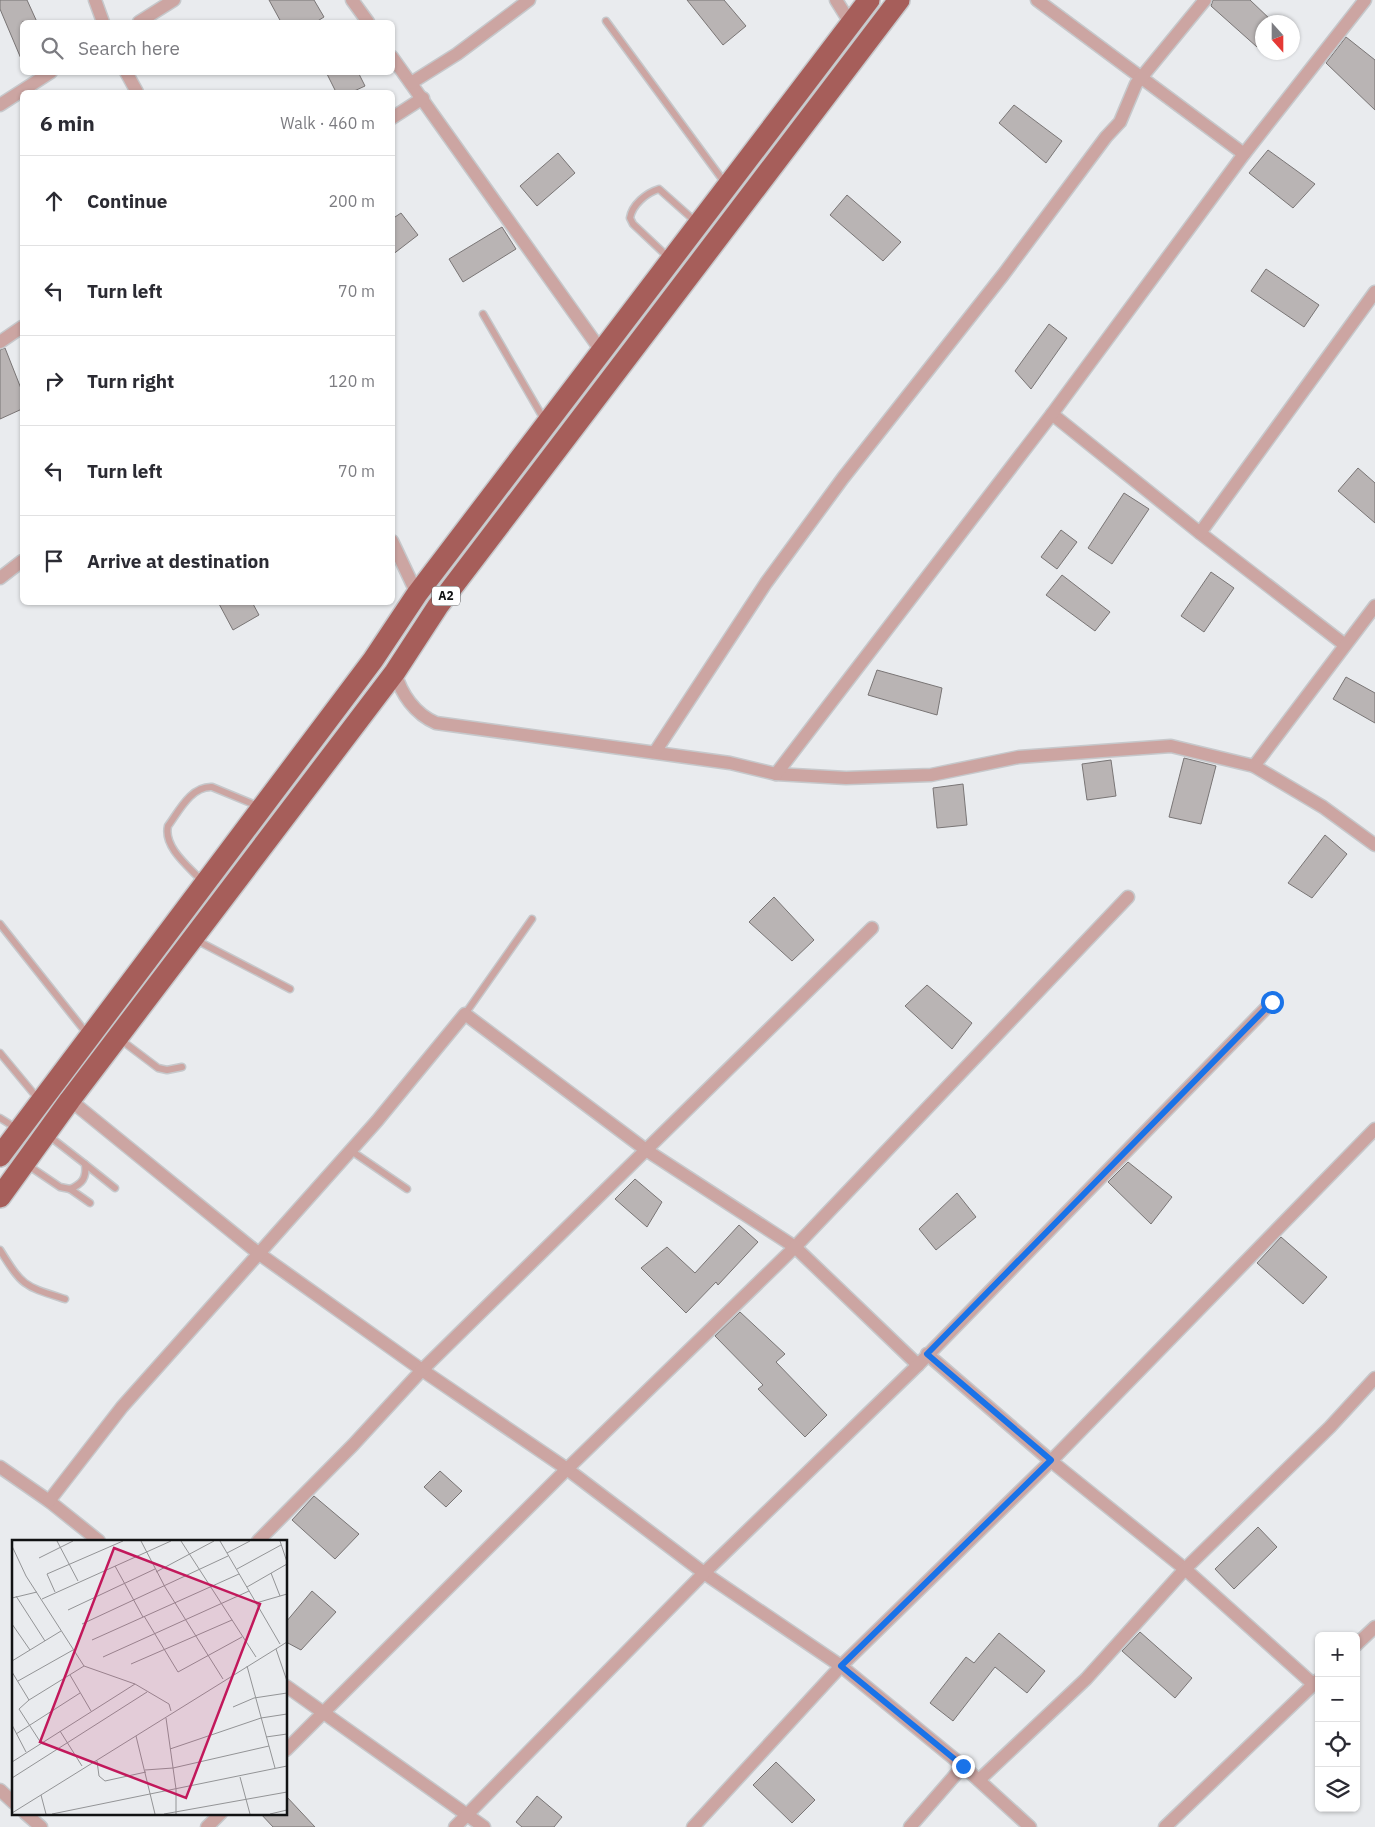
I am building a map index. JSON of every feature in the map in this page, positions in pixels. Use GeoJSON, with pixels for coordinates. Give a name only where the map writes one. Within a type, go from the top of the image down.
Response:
{"type":"FeatureCollection","features":[{"type":"Feature","properties":{"kind":"highway","name":"A2"},"geometry":{"type":"LineString","coordinates":[[0,1156],[373,660],[417,594],[869,0]]}},
{"type":"Feature","properties":{"kind":"highway","name":"A2"},"geometry":{"type":"LineString","coordinates":[[0,1197],[70,1100],[395,672],[438,606],[899,0]]}},
{"type":"Feature","properties":{"kind":"street"},"geometry":{"type":"LineString","coordinates":[[95,0],[102,20]]}},
{"type":"Feature","properties":{"kind":"street"},"geometry":{"type":"LineString","coordinates":[[142,20],[174,0]]}},
{"type":"Feature","properties":{"kind":"street"},"geometry":{"type":"LineString","coordinates":[[352,0],[367,20]]}},
{"type":"Feature","properties":{"kind":"street"},"geometry":{"type":"LineString","coordinates":[[411,83],[457,54],[528,0]]}},
{"type":"Feature","properties":{"kind":"street"},"geometry":{"type":"LineString","coordinates":[[836,0],[850,24]]}},
{"type":"Feature","properties":{"kind":"street"},"geometry":{"type":"LineString","coordinates":[[1037,0],[1140,79],[1244,154]]}},
{"type":"Feature","properties":{"kind":"street"},"geometry":{"type":"LineString","coordinates":[[655,752],[766,583],[843,478],[926,371],[1004,276],[1106,137],[1120,122],[1140,79],[1205,0]]}},
{"type":"Feature","properties":{"kind":"street"},"geometry":{"type":"LineString","coordinates":[[776,774],[1052,414],[1244,154],[1365,0]]}},
{"type":"Feature","properties":{"kind":"street"},"geometry":{"type":"LineString","coordinates":[[1371,0],[1375,3]]}},
{"type":"Feature","properties":{"kind":"street"},"geometry":{"type":"LineString","coordinates":[[395,61],[602,352]]}},
{"type":"Feature","properties":{"kind":"street"},"geometry":{"type":"LineString","coordinates":[[23,90],[46,75]]}},
{"type":"Feature","properties":{"kind":"street"},"geometry":{"type":"LineString","coordinates":[[128,75],[136,90]]}},
{"type":"Feature","properties":{"kind":"street"},"geometry":{"type":"LineString","coordinates":[[0,105],[20,92]]}},
{"type":"Feature","properties":{"kind":"street"},"geometry":{"type":"LineString","coordinates":[[395,116],[423,98]]}},
{"type":"Feature","properties":{"kind":"street"},"geometry":{"type":"LineString","coordinates":[[1200,533],[1375,292]]}},
{"type":"Feature","properties":{"kind":"street"},"geometry":{"type":"LineString","coordinates":[[0,342],[20,328]]}},
{"type":"Feature","properties":{"kind":"street"},"geometry":{"type":"LineString","coordinates":[[1052,414],[1200,533],[1345,645]]}},
{"type":"Feature","properties":{"kind":"street"},"geometry":{"type":"LineString","coordinates":[[395,547],[417,594]]}},
{"type":"Feature","properties":{"kind":"street"},"geometry":{"type":"LineString","coordinates":[[0,578],[20,563]]}},
{"type":"Feature","properties":{"kind":"street"},"geometry":{"type":"LineString","coordinates":[[1254,766],[1375,606]]}},
{"type":"Feature","properties":{"kind":"street"},"geometry":{"type":"LineString","coordinates":[[395,672],[398,685],[422,717],[436,722],[730,763],[776,774],[846,778],[931,775],[1019,757],[1171,746],[1254,766],[1323,808],[1375,845]]}},
{"type":"Feature","properties":{"kind":"street"},"geometry":{"type":"LineString","coordinates":[[288,1748],[567,1469],[795,1247],[1128,897]]}},
{"type":"Feature","properties":{"kind":"street"},"geometry":{"type":"LineString","coordinates":[[259,1540],[353,1445],[422,1370],[872,928]]}},
{"type":"Feature","properties":{"kind":"street"},"geometry":{"type":"LineString","coordinates":[[455,1827],[704,1573],[918,1365],[1272,1002]]}},
{"type":"Feature","properties":{"kind":"street"},"geometry":{"type":"LineString","coordinates":[[49,1501],[122,1407],[189,1334],[350,1150],[465,1014],[646,1150],[795,1247],[918,1365]]}},
{"type":"Feature","properties":{"kind":"street"},"geometry":{"type":"LineString","coordinates":[[70,1100],[258,1253],[422,1370],[567,1469],[704,1573],[841,1666],[963,1766],[1030,1827]]}},
{"type":"Feature","properties":{"kind":"street"},"geometry":{"type":"LineString","coordinates":[[693,1827],[841,1666],[1051,1460],[1375,1129]]}},
{"type":"Feature","properties":{"kind":"street"},"geometry":{"type":"LineString","coordinates":[[927,1354],[1051,1460],[1185,1569],[1315,1681]]}},
{"type":"Feature","properties":{"kind":"street"},"geometry":{"type":"LineString","coordinates":[[979,1780],[1086,1679],[1185,1569],[1330,1427],[1375,1378]]}},
{"type":"Feature","properties":{"kind":"street"},"geometry":{"type":"LineString","coordinates":[[0,1467],[49,1501],[98,1540]]}},
{"type":"Feature","properties":{"kind":"street"},"geometry":{"type":"LineString","coordinates":[[1360,1641],[1375,1628]]}},
{"type":"Feature","properties":{"kind":"street"},"geometry":{"type":"LineString","coordinates":[[1164,1827],[1315,1683]]}},
{"type":"Feature","properties":{"kind":"street"},"geometry":{"type":"LineString","coordinates":[[288,1688],[484,1827]]}},
{"type":"Feature","properties":{"kind":"street"},"geometry":{"type":"LineString","coordinates":[[910,1827],[963,1766]]}},
{"type":"Feature","properties":{"kind":"street"},"geometry":{"type":"LineString","coordinates":[[0,1790],[12,1801]]}},
{"type":"Feature","properties":{"kind":"street"},"geometry":{"type":"LineString","coordinates":[[26,1814],[35,1826]]}},
{"type":"Feature","properties":{"kind":"street"},"geometry":{"type":"LineString","coordinates":[[207,1827],[220,1814]]}},
{"type":"Feature","properties":{"kind":"lane"},"geometry":{"type":"LineString","coordinates":[[606,21],[728,186]]}},
{"type":"Feature","properties":{"kind":"lane"},"geometry":{"type":"LineString","coordinates":[[671,261],[634,224],[630,218],[631,210],[650,191],[658,189],[663,191],[699,224]]}},
{"type":"Feature","properties":{"kind":"lane"},"geometry":{"type":"LineString","coordinates":[[483,314],[547,424]]}},
{"type":"Feature","properties":{"kind":"lane"},"geometry":{"type":"LineString","coordinates":[[204,884],[168,842],[166,834],[168,826],[197,789],[205,787],[212,787],[261,808]]}},
{"type":"Feature","properties":{"kind":"lane"},"geometry":{"type":"LineString","coordinates":[[465,1014],[532,919]]}},
{"type":"Feature","properties":{"kind":"lane"},"geometry":{"type":"LineString","coordinates":[[0,924],[89,1036]]}},
{"type":"Feature","properties":{"kind":"lane"},"geometry":{"type":"LineString","coordinates":[[193,938],[290,989]]}},
{"type":"Feature","properties":{"kind":"lane"},"geometry":{"type":"LineString","coordinates":[[118,1037],[158,1068],[167,1070],[182,1067]]}},
{"type":"Feature","properties":{"kind":"lane"},"geometry":{"type":"LineString","coordinates":[[0,1053],[40,1101]]}},
{"type":"Feature","properties":{"kind":"lane"},"geometry":{"type":"LineString","coordinates":[[0,1118],[19,1129]]}},
{"type":"Feature","properties":{"kind":"lane"},"geometry":{"type":"LineString","coordinates":[[46,1134],[83,1161],[115,1188]]}},
{"type":"Feature","properties":{"kind":"lane"},"geometry":{"type":"LineString","coordinates":[[350,1150],[407,1189]]}},
{"type":"Feature","properties":{"kind":"lane"},"geometry":{"type":"LineString","coordinates":[[70,1189],[83,1180],[86,1173],[83,1161]]}},
{"type":"Feature","properties":{"kind":"lane"},"geometry":{"type":"LineString","coordinates":[[25,1163],[60,1187],[70,1189],[90,1203]]}},
{"type":"Feature","properties":{"kind":"lane"},"geometry":{"type":"LineString","coordinates":[[0,1250],[20,1280],[30,1288],[65,1299]]}},
{"type":"Feature","properties":{"kind":"building"},"geometry":{"type":"Polygon","coordinates":[[[0,0],[27,0],[36,20],[20,20],[20,56],[0,9],[0,0]]]}},
{"type":"Feature","properties":{"kind":"building"},"geometry":{"type":"Polygon","coordinates":[[[269,0],[314,0],[324,17],[319,20],[280,20],[269,0]]]}},
{"type":"Feature","properties":{"kind":"building"},"geometry":{"type":"Polygon","coordinates":[[[687,0],[724,0],[746,26],[723,45],[687,0]]]}},
{"type":"Feature","properties":{"kind":"building"},"geometry":{"type":"Polygon","coordinates":[[[1213,0],[1250,0],[1266,15],[1255,15],[1255,45],[1211,6],[1213,0]]]}},
{"type":"Feature","properties":{"kind":"building"},"geometry":{"type":"Polygon","coordinates":[[[1346,37],[1375,60],[1375,110],[1326,63],[1346,37]]]}},
{"type":"Feature","properties":{"kind":"building"},"geometry":{"type":"Polygon","coordinates":[[[328,75],[360,75],[365,86],[356,90],[335,90],[328,75]]]}},
{"type":"Feature","properties":{"kind":"building"},"geometry":{"type":"Polygon","coordinates":[[[1014,105],[1062,141],[1046,163],[999,123],[1014,105]]]}},
{"type":"Feature","properties":{"kind":"building"},"geometry":{"type":"Polygon","coordinates":[[[1268,150],[1315,184],[1293,208],[1249,173],[1268,150]]]}},
{"type":"Feature","properties":{"kind":"building"},"geometry":{"type":"Polygon","coordinates":[[[558,153],[575,173],[537,206],[520,186],[558,153]]]}},
{"type":"Feature","properties":{"kind":"building"},"geometry":{"type":"Polygon","coordinates":[[[847,195],[901,242],[883,261],[830,215],[847,195]]]}},
{"type":"Feature","properties":{"kind":"building"},"geometry":{"type":"Polygon","coordinates":[[[401,213],[418,235],[395,253],[395,217],[401,213]]]}},
{"type":"Feature","properties":{"kind":"building"},"geometry":{"type":"Polygon","coordinates":[[[502,227],[516,249],[463,282],[449,259],[502,227]]]}},
{"type":"Feature","properties":{"kind":"building"},"geometry":{"type":"Polygon","coordinates":[[[1266,269],[1319,305],[1304,327],[1251,291],[1266,269]]]}},
{"type":"Feature","properties":{"kind":"building"},"geometry":{"type":"Polygon","coordinates":[[[1049,324],[1067,338],[1031,389],[1015,371],[1049,324]]]}},
{"type":"Feature","properties":{"kind":"building"},"geometry":{"type":"Polygon","coordinates":[[[5,348],[20,386],[20,410],[0,419],[0,350],[5,348]]]}},
{"type":"Feature","properties":{"kind":"building"},"geometry":{"type":"Polygon","coordinates":[[[1358,468],[1375,483],[1375,523],[1338,491],[1358,468]]]}},
{"type":"Feature","properties":{"kind":"building"},"geometry":{"type":"Polygon","coordinates":[[[1124,493],[1149,509],[1112,564],[1088,548],[1124,493]]]}},
{"type":"Feature","properties":{"kind":"building"},"geometry":{"type":"Polygon","coordinates":[[[1061,530],[1077,542],[1057,569],[1041,557],[1061,530]]]}},
{"type":"Feature","properties":{"kind":"building"},"geometry":{"type":"Polygon","coordinates":[[[1211,572],[1234,588],[1204,632],[1181,616],[1211,572]]]}},
{"type":"Feature","properties":{"kind":"building"},"geometry":{"type":"Polygon","coordinates":[[[1062,575],[1110,612],[1095,631],[1046,595],[1062,575]]]}},
{"type":"Feature","properties":{"kind":"building"},"geometry":{"type":"Polygon","coordinates":[[[220,605],[254,605],[259,615],[233,630],[220,605]]]}},
{"type":"Feature","properties":{"kind":"building"},"geometry":{"type":"Polygon","coordinates":[[[877,670],[942,688],[937,715],[868,695],[877,670]]]}},
{"type":"Feature","properties":{"kind":"building"},"geometry":{"type":"Polygon","coordinates":[[[1346,677],[1375,693],[1375,723],[1333,699],[1346,677]]]}},
{"type":"Feature","properties":{"kind":"building"},"geometry":{"type":"Polygon","coordinates":[[[1184,758],[1216,766],[1201,824],[1169,817],[1184,758]]]}},
{"type":"Feature","properties":{"kind":"building"},"geometry":{"type":"Polygon","coordinates":[[[1111,760],[1116,796],[1087,800],[1082,764],[1111,760]]]}},
{"type":"Feature","properties":{"kind":"building"},"geometry":{"type":"Polygon","coordinates":[[[963,784],[967,825],[937,828],[933,788],[963,784]]]}},
{"type":"Feature","properties":{"kind":"building"},"geometry":{"type":"Polygon","coordinates":[[[1325,835],[1347,854],[1312,898],[1288,883],[1325,835]]]}},
{"type":"Feature","properties":{"kind":"building"},"geometry":{"type":"Polygon","coordinates":[[[774,897],[814,940],[792,961],[749,922],[774,897]]]}},
{"type":"Feature","properties":{"kind":"building"},"geometry":{"type":"Polygon","coordinates":[[[927,985],[972,1023],[952,1049],[905,1006],[927,985]]]}},
{"type":"Feature","properties":{"kind":"building"},"geometry":{"type":"Polygon","coordinates":[[[1128,1162],[1172,1197],[1151,1224],[1108,1182],[1128,1162]]]}},
{"type":"Feature","properties":{"kind":"building"},"geometry":{"type":"Polygon","coordinates":[[[635,1179],[662,1202],[647,1227],[615,1199],[635,1179]]]}},
{"type":"Feature","properties":{"kind":"building"},"geometry":{"type":"Polygon","coordinates":[[[957,1193],[976,1217],[936,1250],[919,1229],[957,1193]]]}},
{"type":"Feature","properties":{"kind":"building"},"geometry":{"type":"Polygon","coordinates":[[[739,1225],[758,1242],[718,1285],[716,1282],[686,1313],[641,1268],[667,1247],[695,1273],[739,1225]]]}},
{"type":"Feature","properties":{"kind":"building"},"geometry":{"type":"Polygon","coordinates":[[[1281,1237],[1327,1277],[1303,1304],[1257,1263],[1281,1237]]]}},
{"type":"Feature","properties":{"kind":"building"},"geometry":{"type":"Polygon","coordinates":[[[740,1312],[785,1354],[776,1362],[827,1415],[805,1437],[758,1389],[763,1385],[715,1336],[740,1312]]]}},
{"type":"Feature","properties":{"kind":"building"},"geometry":{"type":"Polygon","coordinates":[[[440,1471],[462,1491],[446,1507],[424,1487],[440,1471]]]}},
{"type":"Feature","properties":{"kind":"building"},"geometry":{"type":"Polygon","coordinates":[[[314,1496],[359,1534],[335,1559],[292,1520],[314,1496]]]}},
{"type":"Feature","properties":{"kind":"building"},"geometry":{"type":"Polygon","coordinates":[[[1258,1527],[1277,1547],[1234,1589],[1215,1569],[1258,1527]]]}},
{"type":"Feature","properties":{"kind":"building"},"geometry":{"type":"Polygon","coordinates":[[[312,1591],[336,1612],[301,1650],[288,1643],[288,1620],[312,1591]]]}},
{"type":"Feature","properties":{"kind":"building"},"geometry":{"type":"Polygon","coordinates":[[[1140,1632],[1192,1678],[1175,1698],[1122,1651],[1140,1632]]]}},
{"type":"Feature","properties":{"kind":"building"},"geometry":{"type":"Polygon","coordinates":[[[999,1633],[1045,1671],[1027,1693],[995,1667],[953,1721],[930,1703],[966,1657],[974,1663],[999,1633]]]}},
{"type":"Feature","properties":{"kind":"building"},"geometry":{"type":"Polygon","coordinates":[[[776,1762],[815,1800],[792,1823],[753,1785],[776,1762]]]}},
{"type":"Feature","properties":{"kind":"building"},"geometry":{"type":"Polygon","coordinates":[[[537,1796],[562,1817],[554,1827],[522,1827],[516,1822],[537,1796]]]}},
{"type":"Feature","properties":{"kind":"building"},"geometry":{"type":"Polygon","coordinates":[[[288,1798],[315,1827],[273,1827],[261,1814],[288,1814],[288,1798]]]}},
{"type":"Feature","properties":{"kind":"route"},"geometry":{"type":"LineString","coordinates":[[963,1766],[841,1666],[1051,1460],[927,1354],[1272,1002]]}}]}
